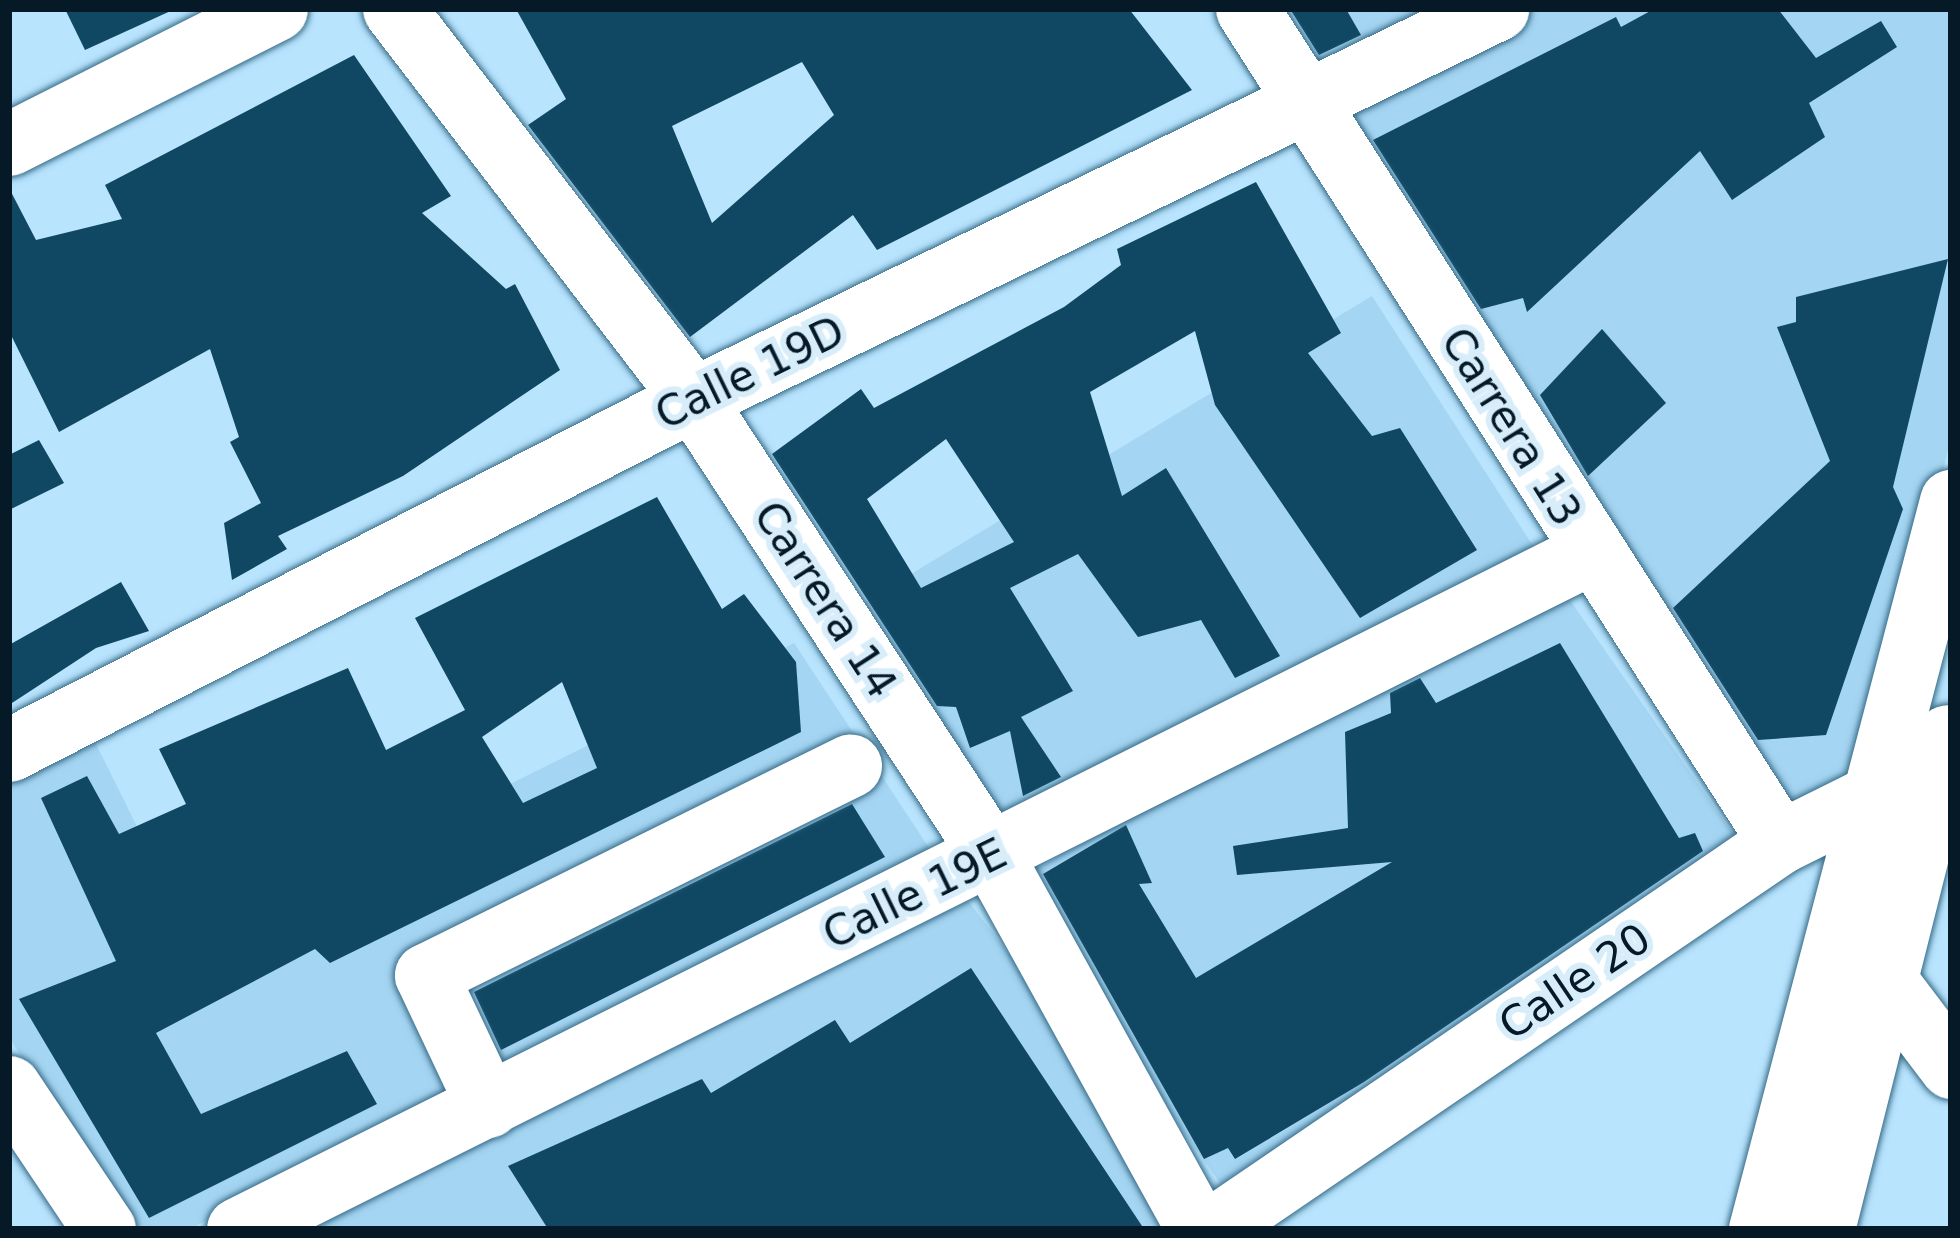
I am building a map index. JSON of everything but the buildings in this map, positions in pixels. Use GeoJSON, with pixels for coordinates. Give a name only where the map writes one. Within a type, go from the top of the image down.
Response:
{"type":"FeatureCollection","features":[{"type":"Feature","properties":{"kind":"street"},"geometry":{"type":"LineString","coordinates":[[9,144],[276,9]]}},
{"type":"Feature","properties":{"kind":"street","name":"Carrera 14"},"geometry":{"type":"LineString","coordinates":[[394,9],[693,399],[992,856],[1198,1229]]}},
{"type":"Feature","properties":{"kind":"street","name":"Carrera 13"},"geometry":{"type":"LineString","coordinates":[[1247,9],[1311,103],[1588,554],[1780,842]]}},
{"type":"Feature","properties":{"kind":"street","name":"Calle 19D"},"geometry":{"type":"LineString","coordinates":[[9,750],[693,399],[1497,9]]}},
{"type":"Feature","properties":{"kind":"street"},"geometry":{"type":"LineString","coordinates":[[1760,1229],[1869,797],[1951,501]]}},
{"type":"Feature","properties":{"kind":"street","name":"Calle 19E"},"geometry":{"type":"LineString","coordinates":[[238,1229],[1588,554]]}},
{"type":"Feature","properties":{"kind":"street"},"geometry":{"type":"LineString","coordinates":[[1823,1229],[1947,748]]}},
{"type":"Feature","properties":{"kind":"street","name":"Calle 20"},"geometry":{"type":"LineString","coordinates":[[1212,1229],[1780,842],[1869,797],[1947,748]]}},
{"type":"Feature","properties":{"kind":"street"},"geometry":{"type":"LineString","coordinates":[[474,1112],[426,975],[850,765]]}},
{"type":"Feature","properties":{"kind":"street"},"geometry":{"type":"LineString","coordinates":[[1886,981],[1951,1067]]}},
{"type":"Feature","properties":{"kind":"street"},"geometry":{"type":"LineString","coordinates":[[9,1087],[104,1229]]}},
{"type":"Feature","properties":{"kind":"shaded area"},"geometry":{"type":"Polygon","coordinates":[[[1271,9],[1432,9],[1303,73],[1271,9]]]}},
{"type":"Feature","properties":{"kind":"shaded area"},"geometry":{"type":"Polygon","coordinates":[[[1477,9],[1951,9],[1951,438],[1867,780],[1786,835],[1282,99],[1477,9]]]}},
{"type":"Feature","properties":{"kind":"shaded area"},"geometry":{"type":"Polygon","coordinates":[[[1372,296],[1535,549],[965,858],[815,632],[1372,296]]]}},
{"type":"Feature","properties":{"kind":"shaded area"},"geometry":{"type":"Polygon","coordinates":[[[1558,583],[1752,861],[1221,1184],[1005,886],[1558,583]]]}},
{"type":"Feature","properties":{"kind":"shaded area"},"geometry":{"type":"Polygon","coordinates":[[[794,643],[939,863],[189,1229],[127,1229],[9,1037],[9,764],[87,726],[194,941],[794,643]]]}},
{"type":"Feature","properties":{"kind":"shaded area"},"geometry":{"type":"Polygon","coordinates":[[[968,901],[1204,1207],[1169,1229],[262,1229],[968,901]]]}}]}
